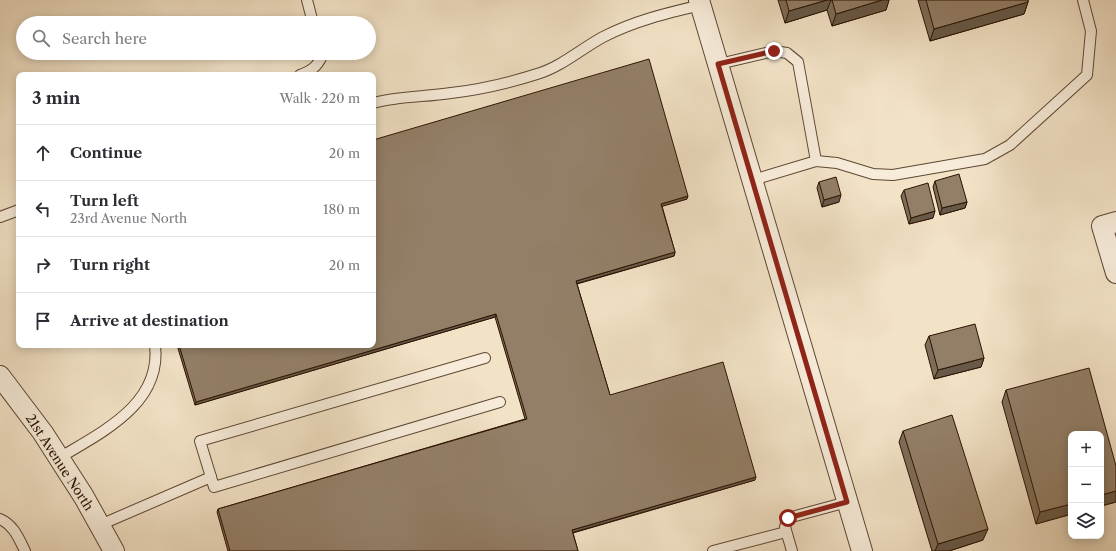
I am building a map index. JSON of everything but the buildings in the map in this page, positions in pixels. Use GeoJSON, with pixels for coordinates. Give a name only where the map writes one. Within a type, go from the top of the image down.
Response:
{"type":"FeatureCollection","features":[{"type":"Feature","properties":{"kind":"street"},"geometry":{"type":"LineString","coordinates":[[700,3],[862,551]]}},
{"type":"Feature","properties":{"kind":"street"},"geometry":{"type":"LineString","coordinates":[[1116,222],[1102,226],[1116,273]]}},
{"type":"Feature","properties":{"kind":"street","name":"21st Avenue North"},"geometry":{"type":"LineString","coordinates":[[0,376],[43,433],[100,525],[114,551]]}},
{"type":"Feature","properties":{"kind":"lane"},"geometry":{"type":"LineString","coordinates":[[307,0],[311,16]]}},
{"type":"Feature","properties":{"kind":"lane"},"geometry":{"type":"LineString","coordinates":[[753,180],[816,161],[836,163],[873,174],[893,175],[985,159],[1010,145],[1087,75],[1091,31],[1083,0]]}},
{"type":"Feature","properties":{"kind":"lane"},"geometry":{"type":"LineString","coordinates":[[376,102],[402,97],[451,93],[481,88],[536,75],[550,70],[602,38],[625,27],[700,3]]}},
{"type":"Feature","properties":{"kind":"lane"},"geometry":{"type":"LineString","coordinates":[[718,64],[774,51],[787,52],[798,62],[816,161]]}},
{"type":"Feature","properties":{"kind":"lane"},"geometry":{"type":"LineString","coordinates":[[308,72],[319,64],[320,60]]}},
{"type":"Feature","properties":{"kind":"lane"},"geometry":{"type":"LineString","coordinates":[[0,217],[16,211]]}},
{"type":"Feature","properties":{"kind":"lane"},"geometry":{"type":"LineString","coordinates":[[59,458],[116,422],[129,411],[145,393],[153,377],[155,348]]}},
{"type":"Feature","properties":{"kind":"lane"},"geometry":{"type":"LineString","coordinates":[[485,358],[200,441],[214,487],[500,402]]}},
{"type":"Feature","properties":{"kind":"lane"},"geometry":{"type":"LineString","coordinates":[[100,525],[211,477]]}},
{"type":"Feature","properties":{"kind":"lane"},"geometry":{"type":"LineString","coordinates":[[792,551],[785,527],[788,518],[847,502]]}},
{"type":"Feature","properties":{"kind":"lane"},"geometry":{"type":"LineString","coordinates":[[0,519],[10,525],[14,530],[25,551]]}},
{"type":"Feature","properties":{"kind":"lane"},"geometry":{"type":"LineString","coordinates":[[712,551],[786,532]]}},
{"type":"Feature","properties":{"kind":"route"},"geometry":{"type":"LineString","coordinates":[[774,51],[718,64],[847,502],[788,518]]}}]}
